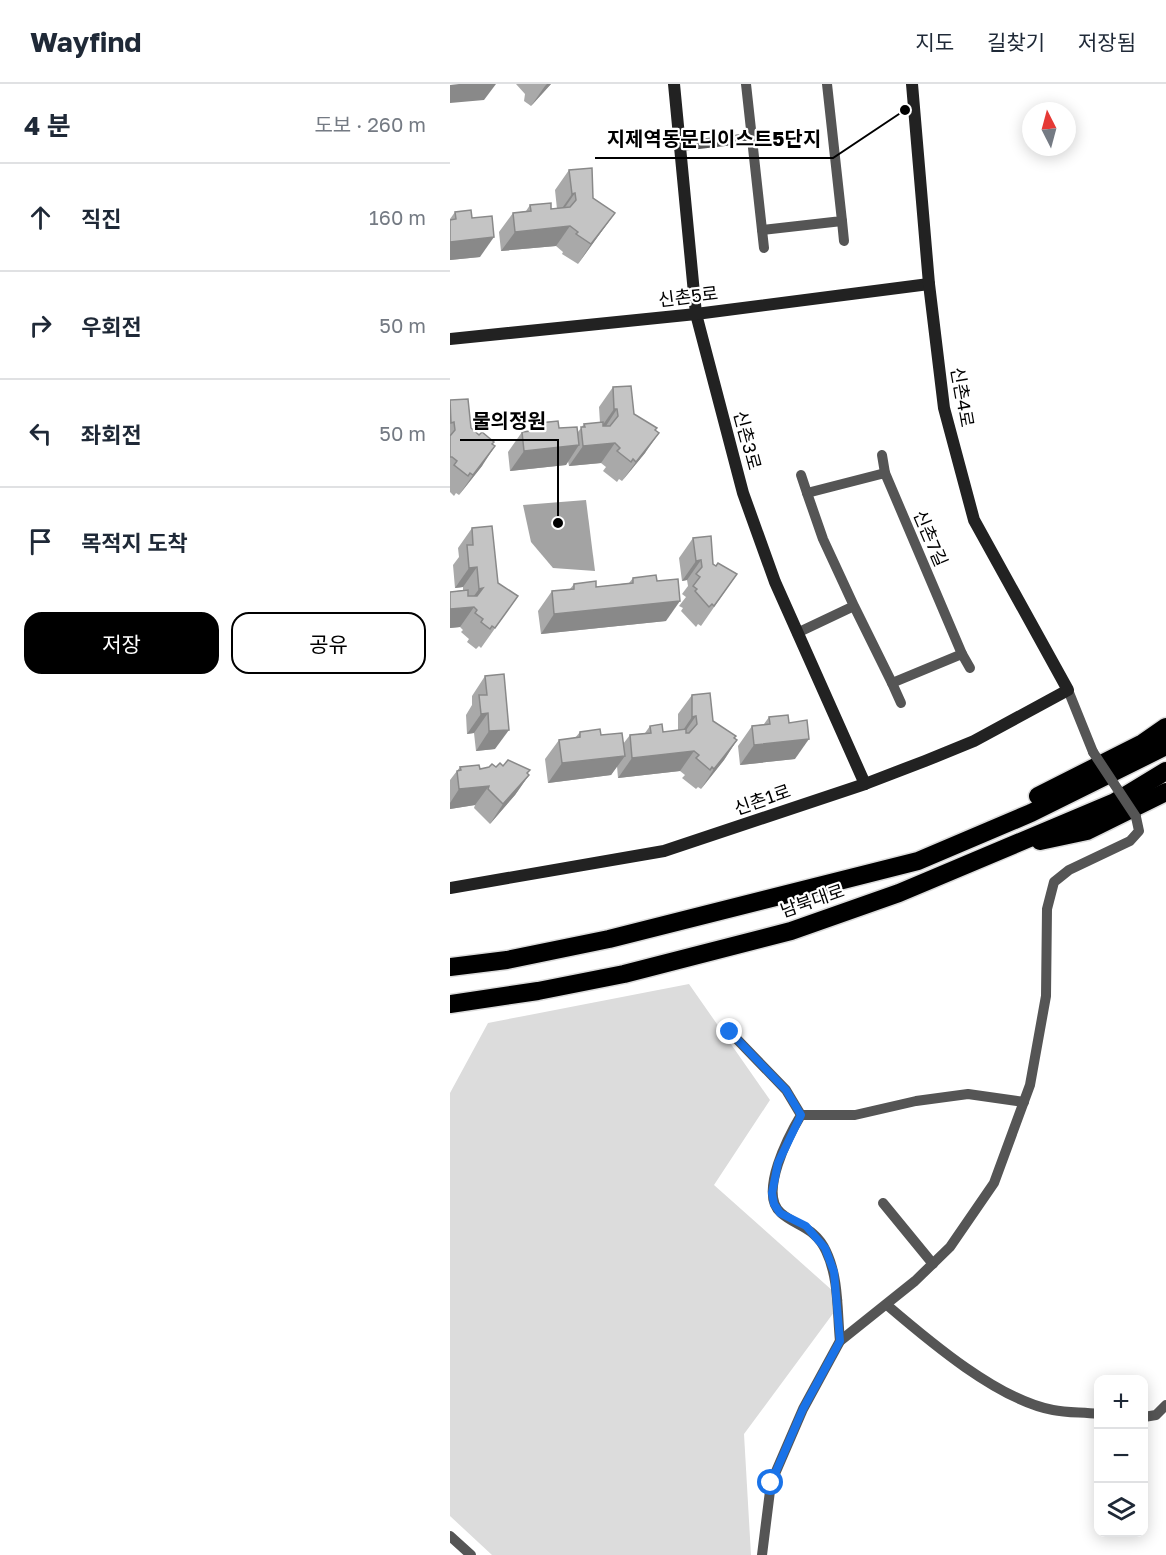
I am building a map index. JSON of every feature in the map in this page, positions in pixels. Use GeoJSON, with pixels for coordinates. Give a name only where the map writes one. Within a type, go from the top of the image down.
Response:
{"type":"FeatureCollection","features":[{"type":"Feature","properties":{"kind":"highway"},"geometry":{"type":"LineString","coordinates":[[976,837],[994,819],[1143,743],[1166,727]]}},
{"type":"Feature","properties":{"kind":"highway","name":"남북대로"},"geometry":{"type":"LineString","coordinates":[[450,967],[507,960],[609,939],[918,861],[1031,813],[1166,746]]}},
{"type":"Feature","properties":{"kind":"highway","name":"남북대로"},"geometry":{"type":"LineString","coordinates":[[450,1004],[538,992],[624,974],[791,931],[899,893],[1114,802],[1166,771]]}},
{"type":"Feature","properties":{"kind":"highway"},"geometry":{"type":"LineString","coordinates":[[1009,846],[1087,831],[1166,792]]}},
{"type":"Feature","properties":{"kind":"street","name":"신촌3로"},"geometry":{"type":"LineString","coordinates":[[674,84],[696,314],[743,493],[775,582],[865,784]]}},
{"type":"Feature","properties":{"kind":"street"},"geometry":{"type":"LineString","coordinates":[[746,84],[765,248]]}},
{"type":"Feature","properties":{"kind":"street"},"geometry":{"type":"LineString","coordinates":[[827,84],[844,241]]}},
{"type":"Feature","properties":{"kind":"street","name":"신촌4로"},"geometry":{"type":"LineString","coordinates":[[912,84],[929,284],[944,408],[974,520],[1068,690]]}},
{"type":"Feature","properties":{"kind":"street"},"geometry":{"type":"LineString","coordinates":[[681,146],[751,138]]}},
{"type":"Feature","properties":{"kind":"street"},"geometry":{"type":"LineString","coordinates":[[762,230],[842,221]]}},
{"type":"Feature","properties":{"kind":"street","name":"신촌5로"},"geometry":{"type":"LineString","coordinates":[[450,339],[696,314],[929,284]]}},
{"type":"Feature","properties":{"kind":"street","name":"신촌7길"},"geometry":{"type":"LineString","coordinates":[[882,455],[885,473],[970,668]]}},
{"type":"Feature","properties":{"kind":"street"},"geometry":{"type":"LineString","coordinates":[[807,493],[885,473]]}},
{"type":"Feature","properties":{"kind":"street"},"geometry":{"type":"LineString","coordinates":[[801,475],[823,539],[901,703]]}},
{"type":"Feature","properties":{"kind":"street"},"geometry":{"type":"LineString","coordinates":[[797,633],[854,606]]}},
{"type":"Feature","properties":{"kind":"street"},"geometry":{"type":"LineString","coordinates":[[892,683],[962,654]]}},
{"type":"Feature","properties":{"kind":"street"},"geometry":{"type":"LineString","coordinates":[[762,1555],[771,1483],[803,1409],[840,1341],[887,1305],[950,1247],[994,1183],[1030,1085],[1046,996],[1047,909],[1054,882],[1069,870],[1130,841],[1139,831],[1136,817],[1093,752],[1068,690]]}},
{"type":"Feature","properties":{"kind":"street","name":"신촌1로"},"geometry":{"type":"LineString","coordinates":[[450,888],[664,851],[865,784],[974,741],[1068,690]]}},
{"type":"Feature","properties":{"kind":"street"},"geometry":{"type":"LineString","coordinates":[[730,1032],[786,1090],[801,1115]]}},
{"type":"Feature","properties":{"kind":"street"},"geometry":{"type":"LineString","coordinates":[[801,1115],[855,1115],[916,1101],[968,1094],[1024,1102]]}},
{"type":"Feature","properties":{"kind":"street"},"geometry":{"type":"LineString","coordinates":[[801,1115],[778,1163],[772,1193],[774,1204],[780,1213],[806,1226],[825,1248],[834,1272],[840,1341]]}},
{"type":"Feature","properties":{"kind":"street"},"geometry":{"type":"LineString","coordinates":[[884,1203],[933,1264]]}},
{"type":"Feature","properties":{"kind":"street"},"geometry":{"type":"LineString","coordinates":[[887,1305],[954,1358],[1017,1396],[1051,1410],[1094,1414]]}},
{"type":"Feature","properties":{"kind":"street"},"geometry":{"type":"LineString","coordinates":[[1148,1416],[1156,1415],[1166,1405]]}},
{"type":"Feature","properties":{"kind":"street"},"geometry":{"type":"LineString","coordinates":[[450,1536],[471,1555]]}},
{"type":"Feature","properties":{"kind":"shaded area"},"geometry":{"type":"Polygon","coordinates":[[[586,500],[595,571],[553,568],[531,542],[523,505],[586,500]]]}},
{"type":"Feature","properties":{"kind":"shaded area"},"geometry":{"type":"Polygon","coordinates":[[[689,984],[770,1100],[714,1185],[843,1300],[744,1434],[751,1555],[492,1555],[450,1516],[450,1093],[488,1023],[689,984]]]}},
{"type":"Feature","properties":{"kind":"building"},"geometry":{"type":"Polygon","coordinates":[[[592,168],[593,198],[615,213],[591,244],[576,234],[578,232],[570,226],[515,232],[513,213],[531,211],[530,205],[551,203],[551,209],[570,207],[576,200],[575,193],[572,194],[569,170],[592,168]]]}},
{"type":"Feature","properties":{"kind":"building"},"geometry":{"type":"Polygon","coordinates":[[[471,210],[472,218],[492,216],[494,237],[450,242],[450,220],[456,219],[455,212],[471,210]]]}},
{"type":"Feature","properties":{"kind":"building"},"geometry":{"type":"Polygon","coordinates":[[[631,386],[634,414],[657,428],[655,430],[659,433],[636,462],[633,459],[631,462],[617,451],[620,448],[615,443],[583,446],[581,427],[585,427],[584,424],[603,422],[603,426],[610,426],[618,416],[617,409],[614,409],[613,387],[631,386]]]}},
{"type":"Feature","properties":{"kind":"building"},"geometry":{"type":"Polygon","coordinates":[[[468,399],[471,428],[479,435],[482,432],[494,442],[492,444],[495,446],[473,475],[470,473],[468,476],[454,465],[457,461],[450,457],[450,436],[455,430],[454,422],[451,423],[450,400],[468,399]]]}},
{"type":"Feature","properties":{"kind":"building"},"geometry":{"type":"Polygon","coordinates":[[[558,421],[559,428],[577,427],[579,445],[524,451],[522,432],[540,430],[539,423],[558,421]]]}},
{"type":"Feature","properties":{"kind":"building"},"geometry":{"type":"Polygon","coordinates":[[[492,526],[498,583],[518,596],[495,628],[492,626],[490,629],[481,622],[483,619],[475,613],[477,610],[474,607],[450,609],[450,592],[468,590],[468,596],[477,596],[483,588],[479,589],[477,567],[469,568],[467,545],[473,545],[472,528],[492,526]]]}},
{"type":"Feature","properties":{"kind":"building"},"geometry":{"type":"Polygon","coordinates":[[[711,536],[713,564],[716,566],[718,563],[737,574],[714,606],[712,604],[709,607],[693,586],[700,577],[696,574],[702,567],[701,560],[696,561],[693,538],[711,536]]]}},
{"type":"Feature","properties":{"kind":"building"},"geometry":{"type":"Polygon","coordinates":[[[656,575],[657,581],[678,579],[680,601],[554,614],[552,591],[574,589],[574,584],[596,581],[596,587],[633,583],[633,578],[656,575]]]}},
{"type":"Feature","properties":{"kind":"building"},"geometry":{"type":"Polygon","coordinates":[[[504,674],[509,730],[489,731],[488,713],[481,714],[479,695],[487,695],[485,676],[504,674]]]}},
{"type":"Feature","properties":{"kind":"building"},"geometry":{"type":"Polygon","coordinates":[[[710,693],[713,721],[736,736],[734,738],[737,740],[714,769],[712,767],[710,770],[696,758],[699,755],[694,751],[632,758],[630,735],[651,733],[650,726],[662,724],[663,732],[686,729],[686,733],[689,733],[697,724],[696,716],[692,717],[692,695],[710,693]]]}},
{"type":"Feature","properties":{"kind":"building"},"geometry":{"type":"Polygon","coordinates":[[[788,715],[789,723],[807,720],[809,739],[754,745],[752,726],[770,724],[769,717],[788,715]]]}},
{"type":"Feature","properties":{"kind":"building"},"geometry":{"type":"Polygon","coordinates":[[[600,729],[601,735],[622,733],[625,756],[562,763],[559,740],[580,737],[580,732],[600,729]]]}},
{"type":"Feature","properties":{"kind":"building"},"geometry":{"type":"Polygon","coordinates":[[[508,760],[530,770],[527,773],[529,775],[503,804],[488,789],[489,786],[459,789],[457,771],[461,770],[460,767],[479,765],[480,769],[492,764],[496,767],[500,763],[503,766],[508,760]]]}},
{"type":"Feature","properties":{"kind":"place","name":"지제역동문디이스트5단지"},"geometry":{"type":"Point","coordinates":[905,110]}},
{"type":"Feature","properties":{"kind":"place","name":"물의정원"},"geometry":{"type":"Point","coordinates":[558,523]}},
{"type":"Feature","properties":{"kind":"route"},"geometry":{"type":"LineString","coordinates":[[730,1032],[786,1090],[801,1115],[778,1163],[772,1193],[774,1204],[780,1213],[806,1226],[825,1248],[834,1272],[840,1341],[803,1409],[771,1483]]}}]}
